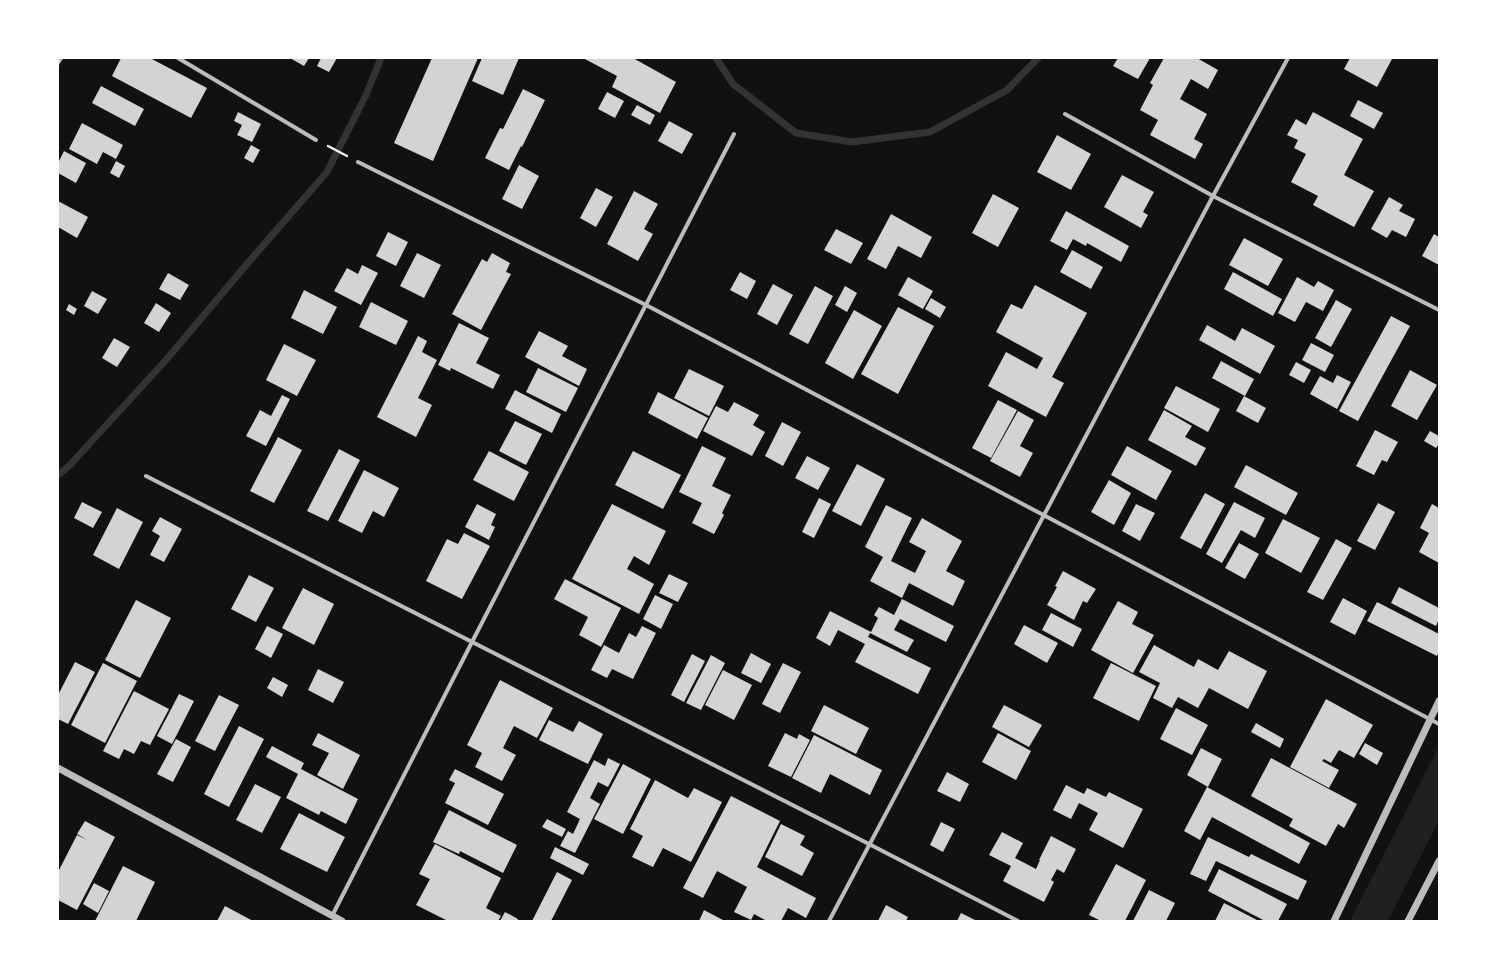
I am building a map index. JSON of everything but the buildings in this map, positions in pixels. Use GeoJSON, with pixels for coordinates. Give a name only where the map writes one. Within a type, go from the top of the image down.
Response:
{"type":"FeatureCollection","features":[{"type":"Feature","properties":{"kind":"street"},"geometry":{"type":"LineString","coordinates":[[58,63],[61,58]]}},
{"type":"Feature","properties":{"kind":"street"},"geometry":{"type":"LineString","coordinates":[[178,58],[316,140]]}},
{"type":"Feature","properties":{"kind":"street"},"geometry":{"type":"LineString","coordinates":[[829,921],[1213,196],[1288,58]]}},
{"type":"Feature","properties":{"kind":"street"},"geometry":{"type":"LineString","coordinates":[[1065,114],[1213,196],[1439,310]]}},
{"type":"Feature","properties":{"kind":"street"},"geometry":{"type":"LineString","coordinates":[[332,916],[734,134]]}},
{"type":"Feature","properties":{"kind":"street"},"geometry":{"type":"LineString","coordinates":[[358,162],[646,305],[1439,724]]}},
{"type":"Feature","properties":{"kind":"street"},"geometry":{"type":"LineString","coordinates":[[146,476],[1018,921]]}},
{"type":"Feature","properties":{"kind":"street"},"geometry":{"type":"LineString","coordinates":[[1334,921],[1439,702]]}},
{"type":"Feature","properties":{"kind":"street"},"geometry":{"type":"LineString","coordinates":[[58,768],[342,921]]}},
{"type":"Feature","properties":{"kind":"street"},"geometry":{"type":"LineString","coordinates":[[1408,921],[1439,861]]}},
{"type":"Feature","properties":{"kind":"path"},"geometry":{"type":"LineString","coordinates":[[316,140],[358,162]]}},
{"type":"Feature","properties":{"kind":"shaded area"},"geometry":{"type":"Polygon","coordinates":[[[1438,748],[1439,820],[1388,921],[1350,921],[1438,748]]]}},
{"type":"Feature","properties":{"kind":"waterway"},"geometry":{"type":"LineString","coordinates":[[58,475],[69,466],[166,360],[327,172],[366,95],[381,58]]}},
{"type":"Feature","properties":{"kind":"waterway"},"geometry":{"type":"LineString","coordinates":[[716,58],[733,84],[796,133],[852,142],[930,132],[1007,90],[1038,58]]}}]}
